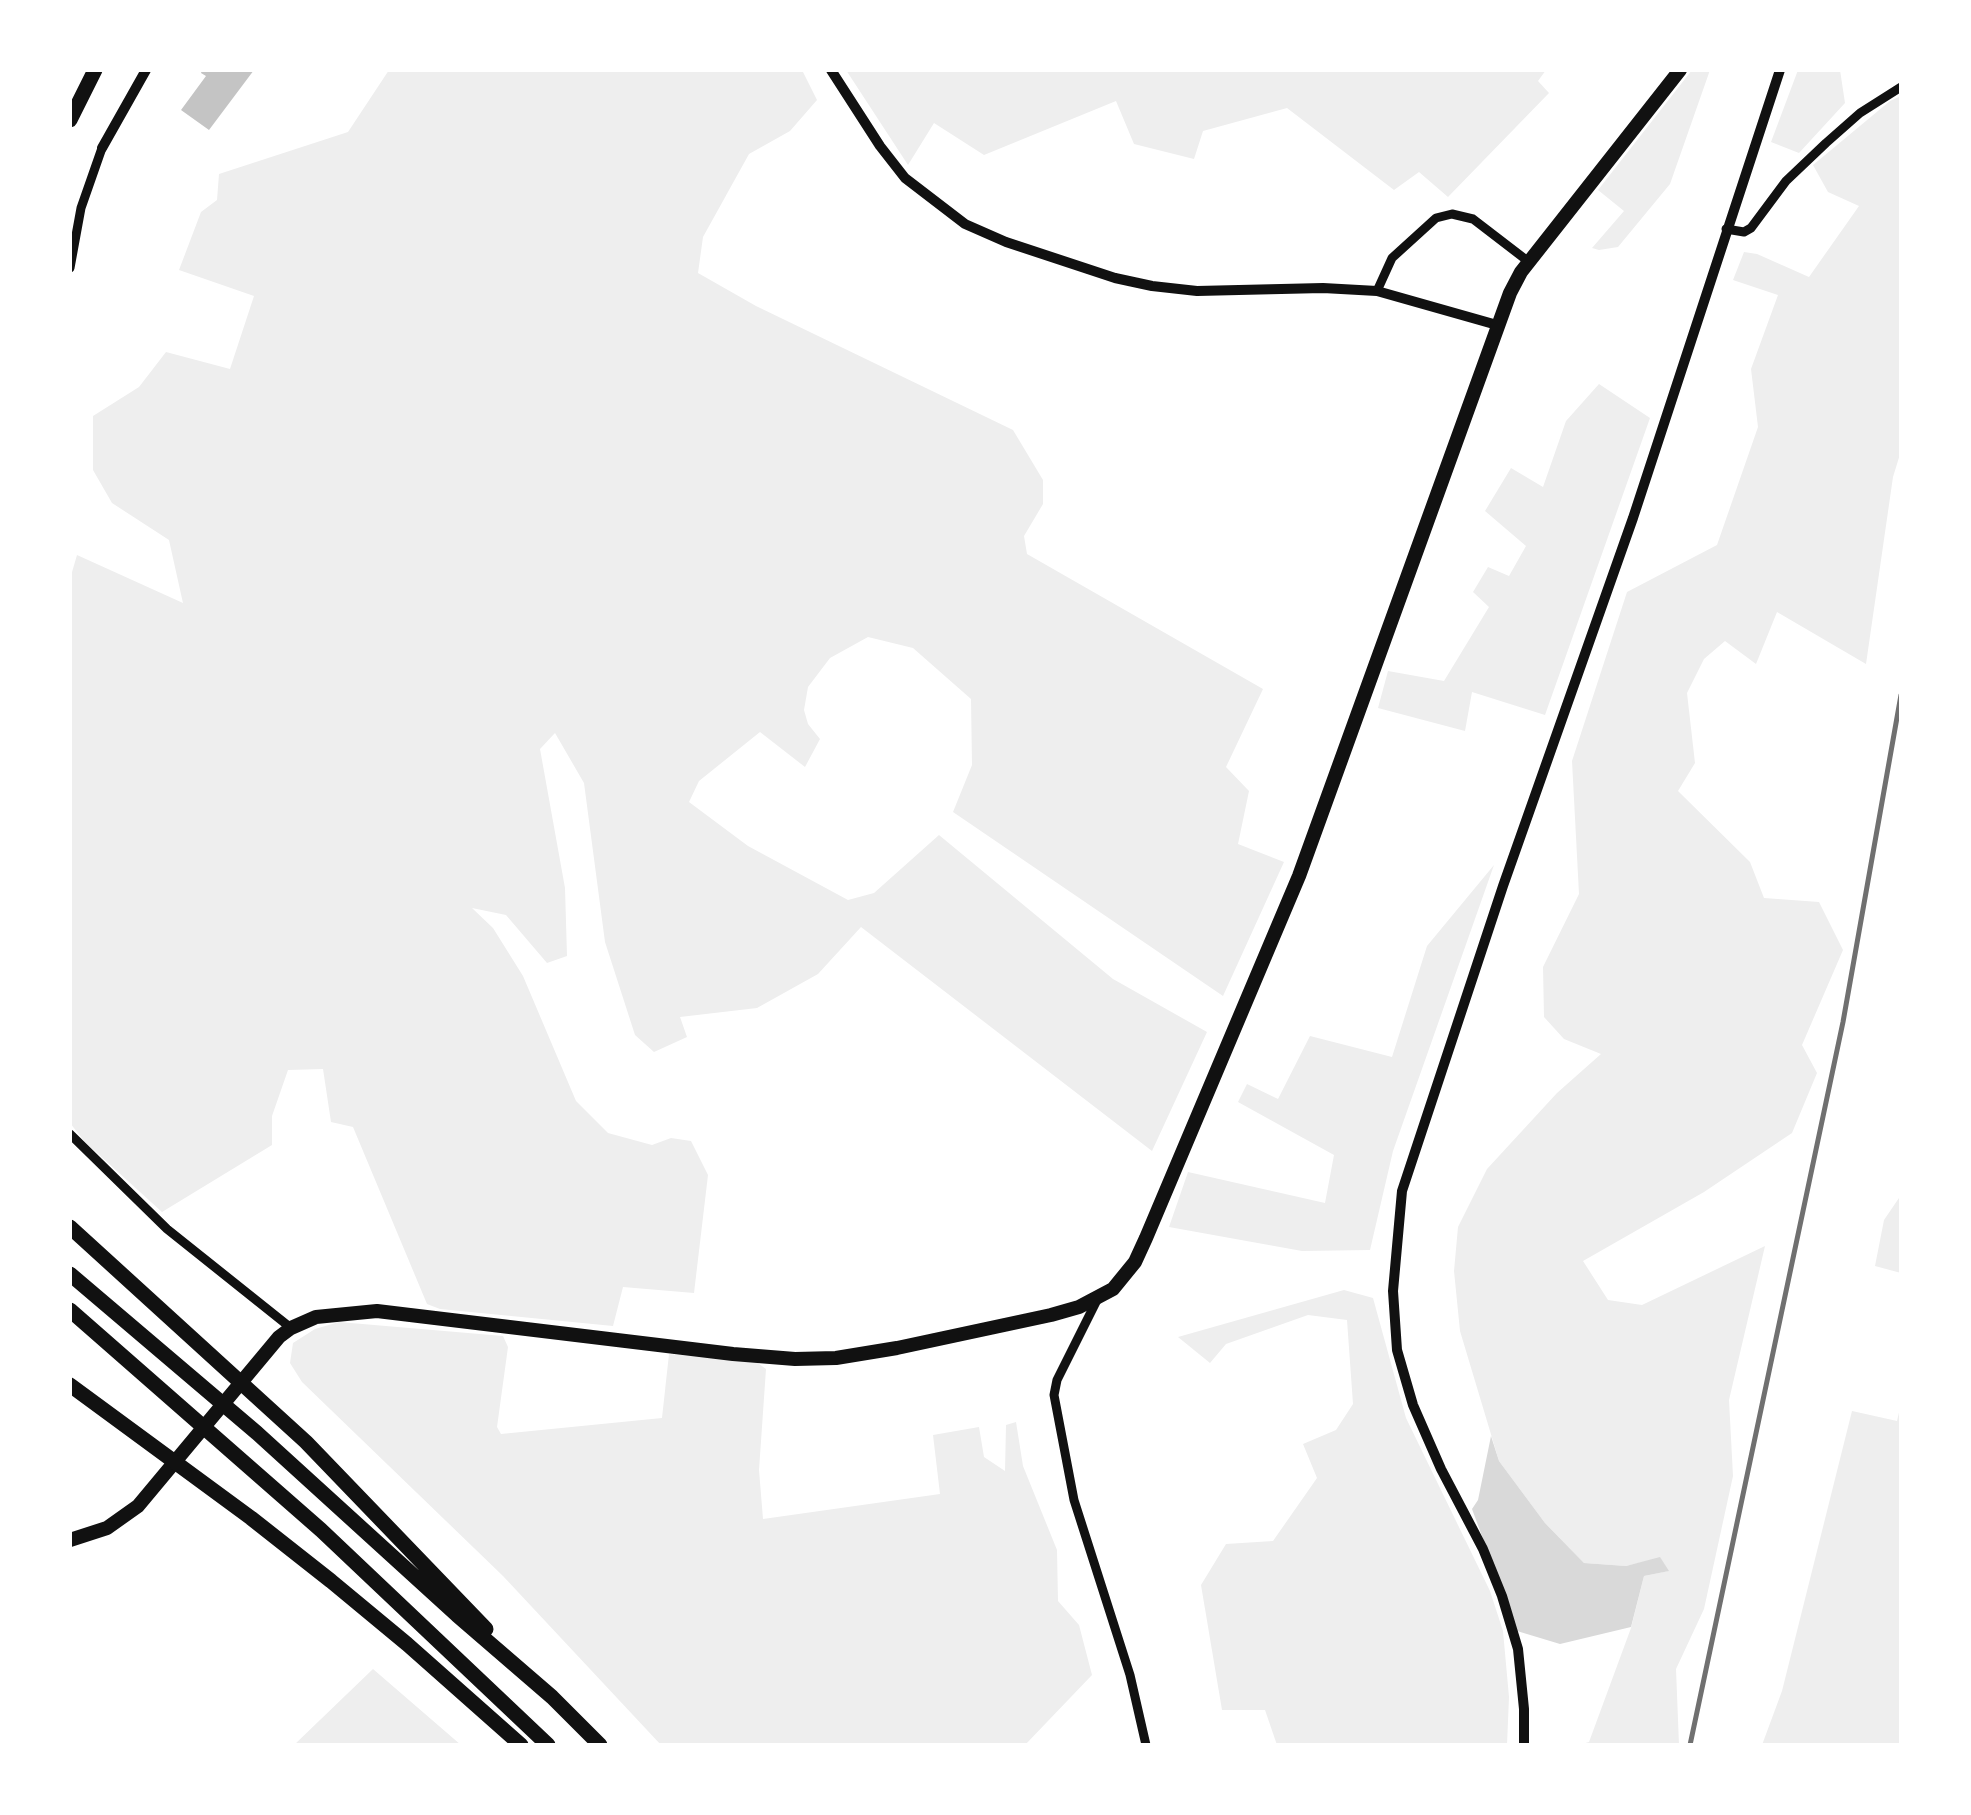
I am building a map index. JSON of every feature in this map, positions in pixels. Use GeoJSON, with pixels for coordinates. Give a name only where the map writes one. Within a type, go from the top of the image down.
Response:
{"type":"FeatureCollection","features":[{"type":"Feature","properties":{"kind":"highway"},"geometry":{"type":"LineString","coordinates":[[70,122],[95,70]]}},
{"type":"Feature","properties":{"kind":"highway"},"geometry":{"type":"LineString","coordinates":[[70,1228],[306,1442],[600,1745]]}},
{"type":"Feature","properties":{"kind":"highway"},"geometry":{"type":"LineString","coordinates":[[70,1274],[258,1433],[456,1616],[552,1697]]}},
{"type":"Feature","properties":{"kind":"highway"},"geometry":{"type":"LineString","coordinates":[[70,1310],[296,1506],[548,1745]]}},
{"type":"Feature","properties":{"kind":"highway"},"geometry":{"type":"LineString","coordinates":[[70,1384],[291,1550],[407,1644],[521,1745]]}},
{"type":"Feature","properties":{"kind":"main road"},"geometry":{"type":"LineString","coordinates":[[70,1540],[107,1528],[138,1506],[285,1332],[316,1317],[377,1311],[733,1354],[822,1358],[897,1348],[1012,1324],[1079,1307],[1114,1289],[1135,1262],[1299,876],[1510,293],[1529,262],[1680,70]]}},
{"type":"Feature","properties":{"kind":"street"},"geometry":{"type":"LineString","coordinates":[[70,268],[81,208],[102,148],[146,70]]}},
{"type":"Feature","properties":{"kind":"street"},"geometry":{"type":"LineString","coordinates":[[831,70],[905,178],[965,224],[1006,242],[1115,278],[1152,286],[1197,291],[1377,291],[1496,325]]}},
{"type":"Feature","properties":{"kind":"street"},"geometry":{"type":"LineString","coordinates":[[1524,1745],[1518,1649],[1502,1596],[1483,1548],[1413,1405],[1397,1350],[1393,1291],[1402,1191],[1780,70]]}},
{"type":"Feature","properties":{"kind":"street"},"geometry":{"type":"LineString","coordinates":[[1726,229],[1744,232],[1751,228],[1786,181],[1826,143],[1860,113],[1901,87]]}},
{"type":"Feature","properties":{"kind":"street"},"geometry":{"type":"LineString","coordinates":[[1377,291],[1392,258],[1436,218],[1452,214],[1474,219],[1529,262]]}},
{"type":"Feature","properties":{"kind":"street"},"geometry":{"type":"LineString","coordinates":[[70,1134],[166,1229],[285,1332]]}},
{"type":"Feature","properties":{"kind":"street"},"geometry":{"type":"LineString","coordinates":[[1098,1298],[1057,1380],[1054,1395],[1074,1500],[1130,1675],[1146,1745]]}},
{"type":"Feature","properties":{"kind":"shaded area"},"geometry":{"type":"Polygon","coordinates":[[[389,70],[802,70],[817,100],[790,131],[749,154],[703,237],[698,273],[756,306],[1013,430],[1043,480],[1043,504],[1024,536],[1027,554],[1263,689],[1226,767],[1249,791],[1238,844],[1284,862],[1223,996],[953,812],[972,765],[971,699],[913,648],[868,637],[830,658],[808,687],[804,710],[808,724],[820,739],[805,767],[760,732],[699,781],[689,802],[748,846],[848,900],[874,893],[939,835],[1113,979],[1207,1032],[1152,1151],[861,927],[818,974],[757,1008],[680,1017],[687,1037],[654,1052],[635,1035],[605,942],[584,783],[555,733],[540,749],[565,888],[567,956],[547,963],[506,915],[472,908],[493,928],[523,976],[576,1101],[608,1133],[652,1145],[671,1138],[691,1141],[708,1175],[694,1293],[623,1287],[613,1326],[440,1309],[427,1304],[353,1127],[331,1122],[323,1069],[288,1070],[272,1116],[272,1145],[162,1212],[85,1142],[70,1123],[70,579],[77,555],[183,603],[169,540],[112,503],[93,470],[93,416],[139,387],[166,352],[230,369],[254,296],[179,270],[201,212],[217,200],[219,174],[348,132],[389,70]]]}},
{"type":"Feature","properties":{"kind":"shaded area"},"geometry":{"type":"Polygon","coordinates":[[[846,70],[1546,70],[1538,81],[1549,93],[1448,197],[1419,172],[1394,190],[1287,108],[1203,131],[1194,159],[1134,144],[1116,101],[984,155],[934,123],[908,165],[846,70]]]}},
{"type":"Feature","properties":{"kind":"shaded area"},"geometry":{"type":"Polygon","coordinates":[[[1692,70],[1710,70],[1670,184],[1618,247],[1592,248],[1624,211],[1598,190],[1692,70]]]}},
{"type":"Feature","properties":{"kind":"shaded area"},"geometry":{"type":"Polygon","coordinates":[[[1798,70],[1840,70],[1845,103],[1799,153],[1771,142],[1798,70]]]}},
{"type":"Feature","properties":{"kind":"shaded area"},"geometry":{"type":"Polygon","coordinates":[[[1901,96],[1901,451],[1893,477],[1866,664],[1777,612],[1756,664],[1725,641],[1704,659],[1687,693],[1695,763],[1678,791],[1750,862],[1764,898],[1819,902],[1843,950],[1802,1045],[1817,1073],[1792,1133],[1704,1192],[1583,1261],[1608,1300],[1642,1305],[1765,1246],[1729,1400],[1733,1476],[1704,1609],[1676,1669],[1679,1745],[1578,1745],[1589,1742],[1631,1628],[1644,1576],[1668,1571],[1660,1558],[1626,1566],[1584,1563],[1545,1523],[1499,1461],[1460,1331],[1454,1271],[1458,1227],[1487,1169],[1557,1093],[1601,1054],[1564,1039],[1544,1017],[1543,967],[1579,894],[1572,761],[1627,592],[1717,545],[1758,427],[1751,369],[1778,295],[1733,280],[1744,252],[1809,277],[1859,206],[1828,192],[1813,165],[1901,96]]]}},
{"type":"Feature","properties":{"kind":"shaded area"},"geometry":{"type":"Polygon","coordinates":[[[1599,384],[1650,418],[1545,715],[1472,692],[1465,731],[1378,708],[1388,671],[1444,681],[1489,607],[1473,592],[1488,567],[1509,576],[1526,546],[1485,511],[1511,468],[1543,487],[1566,421],[1599,384]]]}},
{"type":"Feature","properties":{"kind":"shaded area"},"geometry":{"type":"Polygon","coordinates":[[[1494,865],[1393,1151],[1370,1250],[1302,1251],[1169,1227],[1188,1172],[1325,1203],[1334,1155],[1238,1102],[1247,1084],[1278,1099],[1310,1036],[1392,1057],[1427,946],[1494,865]]]}},
{"type":"Feature","properties":{"kind":"shaded area"},"geometry":{"type":"Polygon","coordinates":[[[1901,1195],[1901,1273],[1875,1266],[1884,1220],[1901,1195]]]}},
{"type":"Feature","properties":{"kind":"shaded area"},"geometry":{"type":"Polygon","coordinates":[[[1344,1290],[1373,1298],[1406,1418],[1490,1591],[1503,1631],[1509,1697],[1507,1745],[1277,1745],[1265,1710],[1222,1710],[1201,1585],[1226,1544],[1273,1541],[1317,1478],[1303,1444],[1336,1430],[1353,1404],[1347,1320],[1308,1315],[1226,1344],[1210,1363],[1178,1337],[1344,1290]]]}},
{"type":"Feature","properties":{"kind":"shaded area"},"geometry":{"type":"Polygon","coordinates":[[[339,1322],[503,1336],[508,1347],[497,1427],[501,1434],[662,1418],[669,1354],[755,1361],[766,1369],[759,1470],[763,1519],[940,1494],[933,1435],[979,1427],[984,1457],[1005,1471],[1006,1425],[1016,1422],[1023,1466],[1057,1550],[1058,1601],[1079,1625],[1092,1675],[1025,1745],[661,1745],[503,1576],[302,1382],[290,1363],[293,1343],[315,1329],[339,1322]]]}},
{"type":"Feature","properties":{"kind":"shaded area"},"geometry":{"type":"Polygon","coordinates":[[[1901,1404],[1901,1745],[1762,1745],[1782,1691],[1852,1411],[1897,1421],[1901,1404]]]}},
{"type":"Feature","properties":{"kind":"shaded area"},"geometry":{"type":"Polygon","coordinates":[[[1491,1436],[1499,1461],[1545,1523],[1584,1563],[1626,1566],[1660,1557],[1669,1571],[1644,1576],[1631,1627],[1560,1644],[1517,1631],[1472,1509],[1478,1500],[1491,1436]]]}},
{"type":"Feature","properties":{"kind":"shaded area"},"geometry":{"type":"Polygon","coordinates":[[[373,1669],[461,1745],[294,1745],[373,1669]]]}},
{"type":"Feature","properties":{"kind":"building"},"geometry":{"type":"Polygon","coordinates":[[[202,70],[254,70],[209,130],[181,110],[206,76],[202,70]]]}},
{"type":"Feature","properties":{"kind":"railway"},"geometry":{"type":"LineString","coordinates":[[1690,1745],[1843,1022],[1901,695]]}}]}
